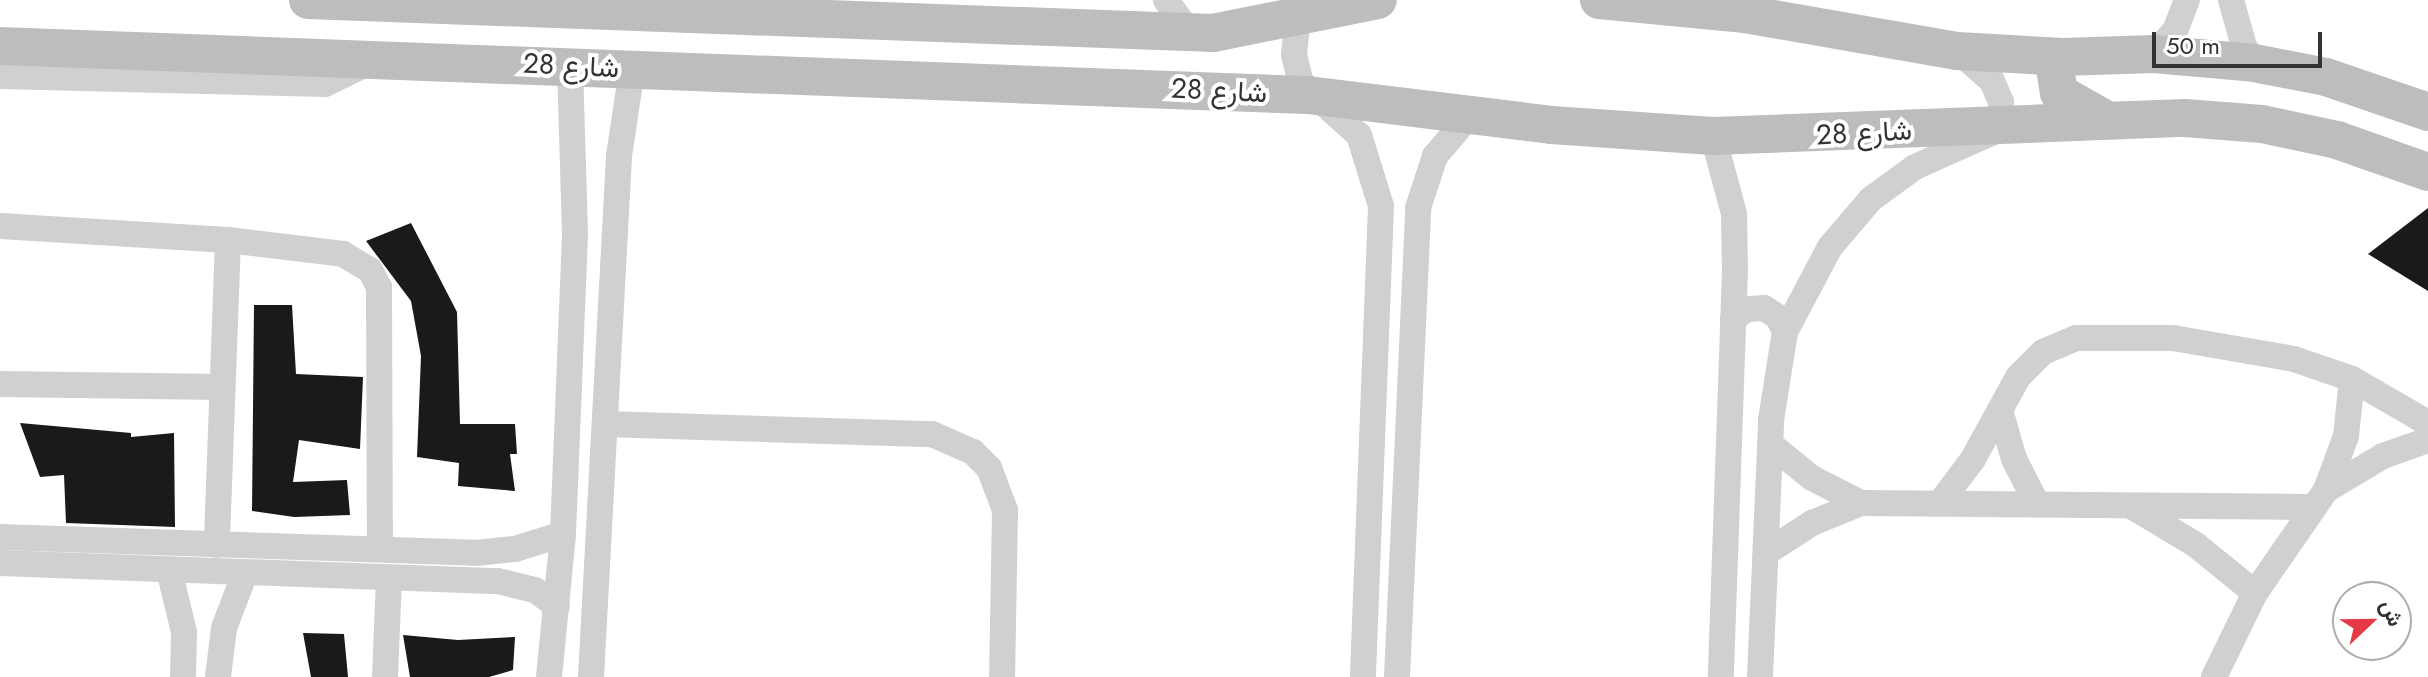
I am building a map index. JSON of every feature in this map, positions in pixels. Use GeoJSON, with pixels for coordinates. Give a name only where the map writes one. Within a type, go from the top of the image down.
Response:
{"type":"FeatureCollection","features":[{"type":"Feature","properties":{"kind":"street","name":"شارع 28"},"geometry":{"type":"LineString","coordinates":[[308,0],[1189,32],[1244,30],[1378,0]]}},
{"type":"Feature","properties":{"kind":"street"},"geometry":{"type":"LineString","coordinates":[[1166,0],[1189,32],[1210,51],[1221,90]]}},
{"type":"Feature","properties":{"kind":"street"},"geometry":{"type":"LineString","coordinates":[[1599,0],[1745,14],[1957,51],[2063,57],[2154,54],[2254,63],[2326,77],[2428,112]]}},
{"type":"Feature","properties":{"kind":"street"},"geometry":{"type":"LineString","coordinates":[[2154,54],[2175,31],[2187,0]]}},
{"type":"Feature","properties":{"kind":"street"},"geometry":{"type":"LineString","coordinates":[[2231,0],[2244,46],[2254,63]]}},
{"type":"Feature","properties":{"kind":"street"},"geometry":{"type":"LineString","coordinates":[[0,76],[325,84],[378,58],[378,3]]}},
{"type":"Feature","properties":{"kind":"street"},"geometry":{"type":"LineString","coordinates":[[1298,16],[1294,55],[1308,95],[1359,135],[1378,181],[1382,231],[1363,677]]}},
{"type":"Feature","properties":{"kind":"street","name":"شارع 28"},"geometry":{"type":"LineString","coordinates":[[0,46],[570,64],[632,69],[1221,90],[1308,95],[1470,115],[1713,136],[1818,136],[2000,124],[2185,118],[2262,124],[2337,140],[2428,172]]}},
{"type":"Feature","properties":{"kind":"street"},"geometry":{"type":"LineString","coordinates":[[1760,677],[1770,444],[1785,332],[1830,247],[1871,199],[1915,167],[2000,124],[2001,102],[1992,81],[1957,51]]}},
{"type":"Feature","properties":{"kind":"street"},"geometry":{"type":"LineString","coordinates":[[2063,57],[2055,68],[2059,93],[2108,121]]}},
{"type":"Feature","properties":{"kind":"street"},"geometry":{"type":"LineString","coordinates":[[549,677],[563,534],[575,234],[570,64]]}},
{"type":"Feature","properties":{"kind":"street"},"geometry":{"type":"LineString","coordinates":[[591,677],[615,237],[632,69]]}},
{"type":"Feature","properties":{"kind":"street"},"geometry":{"type":"LineString","coordinates":[[1397,677],[1416,234],[1424,181],[1435,156],[1470,115]]}},
{"type":"Feature","properties":{"kind":"street"},"geometry":{"type":"LineString","coordinates":[[1713,136],[1734,214],[1721,677]]}},
{"type":"Feature","properties":{"kind":"street"},"geometry":{"type":"LineString","coordinates":[[0,226],[228,240],[343,254],[370,270],[379,287],[380,549]]}},
{"type":"Feature","properties":{"kind":"street"},"geometry":{"type":"LineString","coordinates":[[1382,231],[1416,234]]}},
{"type":"Feature","properties":{"kind":"street"},"geometry":{"type":"LineString","coordinates":[[575,234],[615,237]]}},
{"type":"Feature","properties":{"kind":"street"},"geometry":{"type":"LineString","coordinates":[[217,545],[228,240]]}},
{"type":"Feature","properties":{"kind":"street"},"geometry":{"type":"LineString","coordinates":[[1733,319],[1747,309],[1764,308],[1778,317],[1785,332]]}},
{"type":"Feature","properties":{"kind":"street"},"geometry":{"type":"LineString","coordinates":[[1940,503],[2018,377],[2043,352],[2076,338],[2173,338],[2234,345],[2352,379],[2428,423]]}},
{"type":"Feature","properties":{"kind":"street"},"geometry":{"type":"LineString","coordinates":[[2214,677],[2255,593],[2319,498],[2346,436],[2352,379]]}},
{"type":"Feature","properties":{"kind":"street"},"geometry":{"type":"LineString","coordinates":[[0,384],[221,387]]}},
{"type":"Feature","properties":{"kind":"street"},"geometry":{"type":"LineString","coordinates":[[2000,410],[2014,459],[2037,504]]}},
{"type":"Feature","properties":{"kind":"street"},"geometry":{"type":"LineString","coordinates":[[606,424],[932,434],[973,452],[989,468],[1005,510],[1002,677]]}},
{"type":"Feature","properties":{"kind":"street"},"geometry":{"type":"LineString","coordinates":[[1767,552],[1812,523],[1861,503],[2129,505],[2319,498],[2383,456],[2428,440]]}},
{"type":"Feature","properties":{"kind":"street"},"geometry":{"type":"LineString","coordinates":[[1770,444],[1812,478],[1861,503]]}},
{"type":"Feature","properties":{"kind":"street"},"geometry":{"type":"LineString","coordinates":[[2129,505],[2196,545],[2255,593]]}},
{"type":"Feature","properties":{"kind":"street"},"geometry":{"type":"LineString","coordinates":[[0,537],[499,552],[563,534]]}},
{"type":"Feature","properties":{"kind":"street"},"geometry":{"type":"LineString","coordinates":[[0,563],[520,584],[557,606]]}},
{"type":"Feature","properties":{"kind":"street"},"geometry":{"type":"LineString","coordinates":[[169,570],[182,611],[183,677]]}},
{"type":"Feature","properties":{"kind":"street"},"geometry":{"type":"LineString","coordinates":[[218,677],[224,628],[245,573]]}},
{"type":"Feature","properties":{"kind":"street"},"geometry":{"type":"LineString","coordinates":[[385,677],[389,578]]}},
{"type":"Feature","properties":{"kind":"building"},"geometry":{"type":"Polygon","coordinates":[[[2428,208],[2428,291],[2368,254],[2428,208]]]}},
{"type":"Feature","properties":{"kind":"building"},"geometry":{"type":"Polygon","coordinates":[[[411,223],[457,312],[460,424],[515,424],[517,454],[510,454],[515,491],[458,486],[459,463],[417,457],[421,356],[411,301],[366,241],[411,223]]]}},
{"type":"Feature","properties":{"kind":"building"},"geometry":{"type":"Polygon","coordinates":[[[254,305],[292,305],[296,374],[363,377],[360,449],[299,440],[293,482],[347,480],[350,515],[294,517],[252,511],[254,305]]]}},
{"type":"Feature","properties":{"kind":"building"},"geometry":{"type":"Polygon","coordinates":[[[20,423],[131,433],[131,437],[174,433],[175,527],[66,523],[64,475],[40,477],[20,423]]]}},
{"type":"Feature","properties":{"kind":"building"},"geometry":{"type":"Polygon","coordinates":[[[303,633],[344,634],[348,677],[311,677],[303,633]]]}},
{"type":"Feature","properties":{"kind":"building"},"geometry":{"type":"Polygon","coordinates":[[[403,635],[458,640],[515,637],[513,670],[489,677],[410,677],[403,635]]]}}]}
